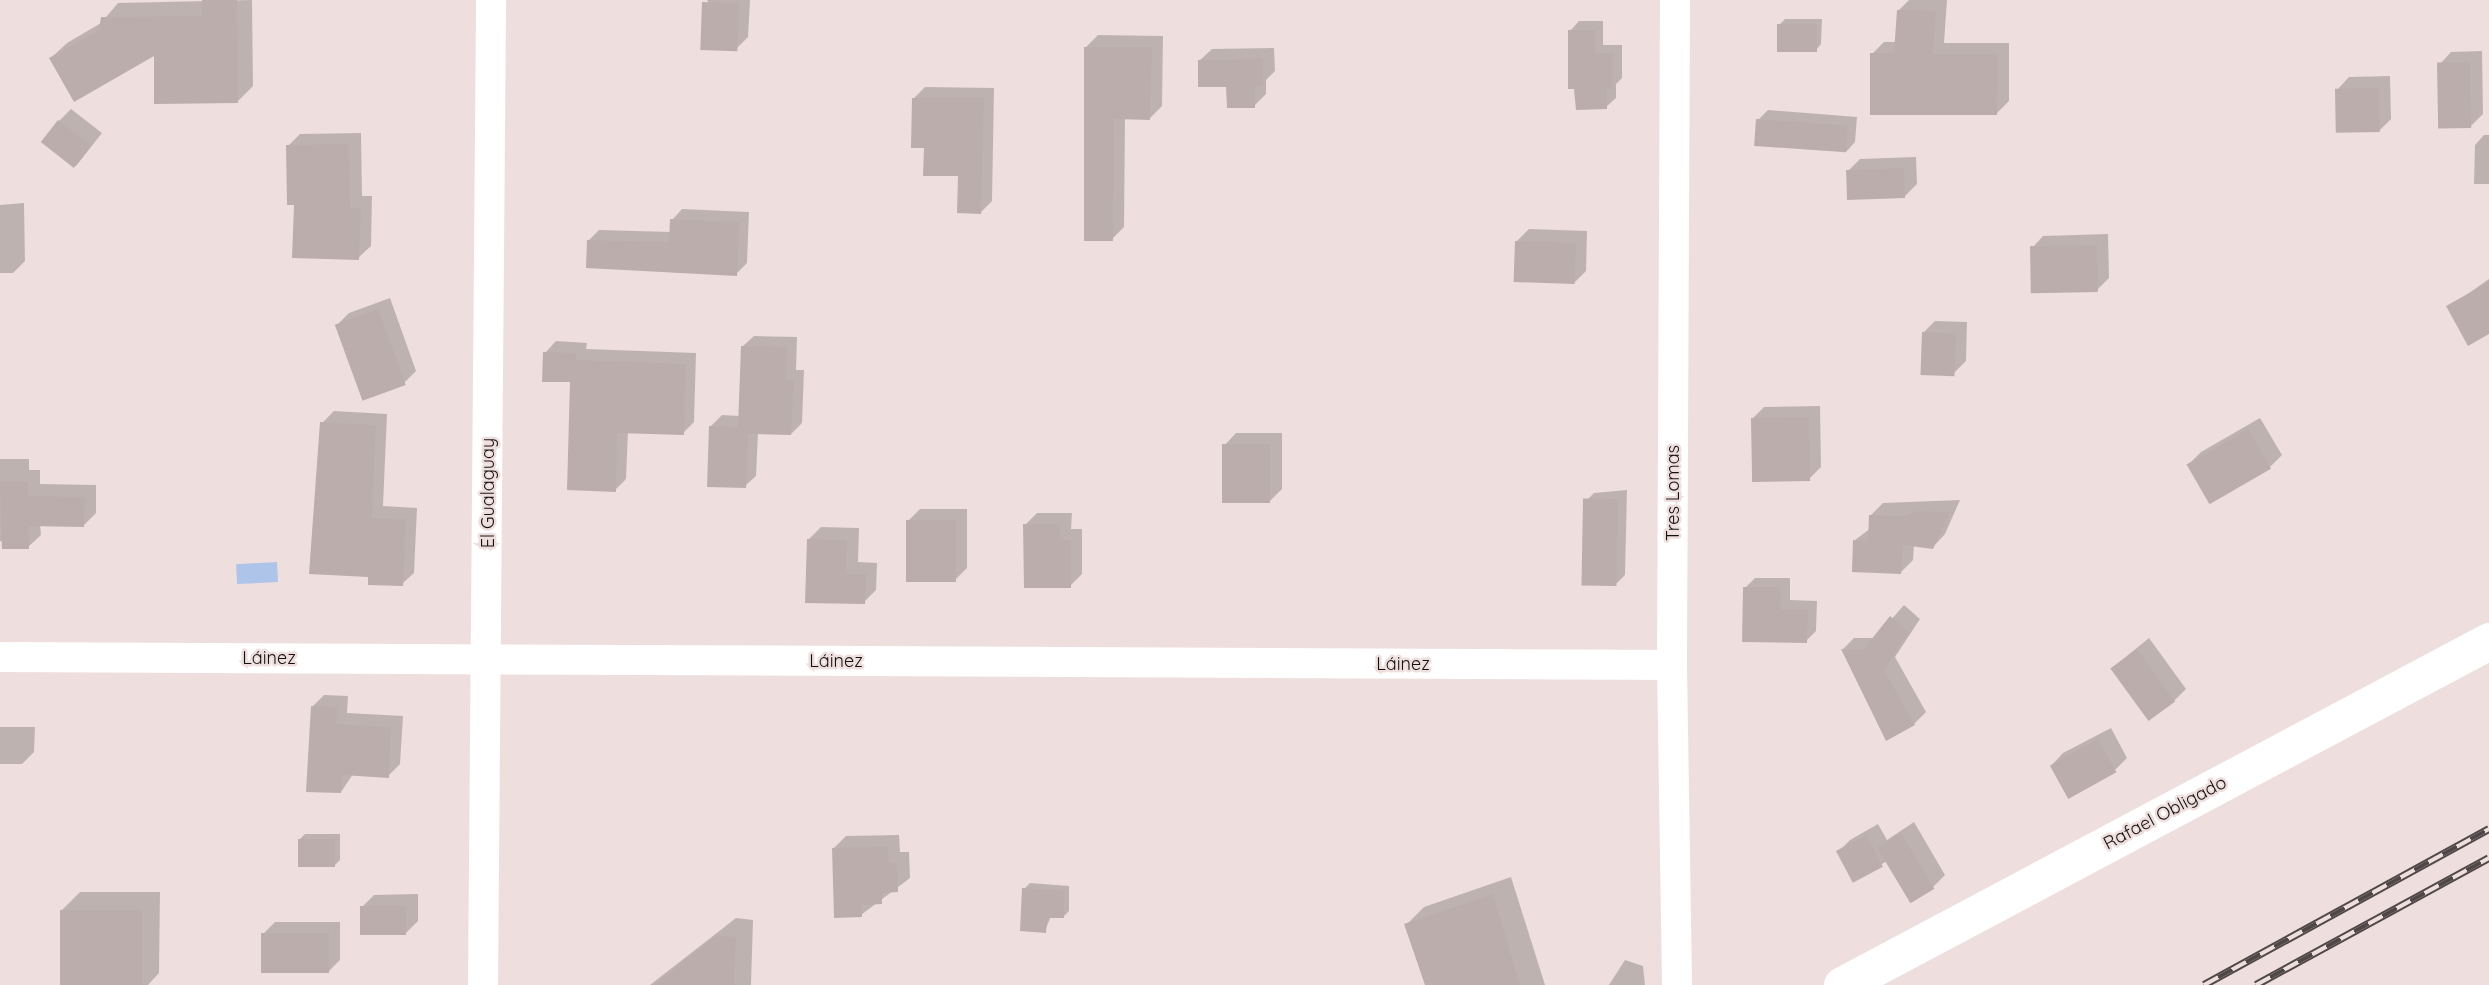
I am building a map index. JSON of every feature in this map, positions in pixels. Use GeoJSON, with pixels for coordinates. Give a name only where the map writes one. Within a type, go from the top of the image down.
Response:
{"type":"FeatureCollection","features":[{"type":"Feature","properties":{"kind":"street","name":"El Gualaguay"},"geometry":{"type":"LineString","coordinates":[[483,985],[488,659],[491,0]]}},
{"type":"Feature","properties":{"kind":"street","name":"Tres Lomas"},"geometry":{"type":"LineString","coordinates":[[1675,0],[1672,665],[1677,985]]}},
{"type":"Feature","properties":{"kind":"street","name":"Rafael Obligado"},"geometry":{"type":"LineString","coordinates":[[1842,985],[2489,641]]}},
{"type":"Feature","properties":{"kind":"street","name":"Láinez"},"geometry":{"type":"LineString","coordinates":[[0,657],[1672,665]]}},
{"type":"Feature","properties":{"kind":"water"},"geometry":{"type":"Polygon","coordinates":[[[277,562],[278,582],[237,584],[236,564],[277,562]]]}},
{"type":"Feature","properties":{"kind":"building"},"geometry":{"type":"Polygon","coordinates":[[[202,0],[237,0],[238,103],[154,104],[154,56],[74,102],[49,58],[99,30],[101,17],[202,16],[202,0]]]}},
{"type":"Feature","properties":{"kind":"building"},"geometry":{"type":"Polygon","coordinates":[[[702,2],[739,3],[737,51],[700,50],[702,2]]]}},
{"type":"Feature","properties":{"kind":"building"},"geometry":{"type":"Polygon","coordinates":[[[1897,10],[1936,11],[1933,54],[1998,54],[1997,115],[1870,115],[1870,53],[1894,53],[1897,10]]]}},
{"type":"Feature","properties":{"kind":"building"},"geometry":{"type":"Polygon","coordinates":[[[1777,24],[1817,24],[1817,52],[1777,52],[1777,24]]]}},
{"type":"Feature","properties":{"kind":"building"},"geometry":{"type":"Polygon","coordinates":[[[1568,30],[1595,30],[1595,53],[1613,53],[1613,89],[1607,89],[1607,109],[1576,110],[1574,89],[1568,89],[1568,30]]]}},
{"type":"Feature","properties":{"kind":"building"},"geometry":{"type":"Polygon","coordinates":[[[1084,47],[1152,47],[1150,120],[1114,119],[1113,241],[1084,241],[1084,47]]]}},
{"type":"Feature","properties":{"kind":"building"},"geometry":{"type":"Polygon","coordinates":[[[1263,59],[1263,85],[1255,86],[1255,108],[1227,108],[1226,87],[1198,87],[1198,60],[1263,59]]]}},
{"type":"Feature","properties":{"kind":"building"},"geometry":{"type":"Polygon","coordinates":[[[2470,62],[2471,128],[2438,129],[2437,63],[2470,62]]]}},
{"type":"Feature","properties":{"kind":"building"},"geometry":{"type":"Polygon","coordinates":[[[2379,88],[2380,132],[2336,133],[2335,89],[2379,88]]]}},
{"type":"Feature","properties":{"kind":"building"},"geometry":{"type":"Polygon","coordinates":[[[912,98],[984,98],[981,214],[957,213],[958,176],[923,176],[924,148],[911,148],[912,98]]]}},
{"type":"Feature","properties":{"kind":"building"},"geometry":{"type":"Polygon","coordinates":[[[1756,119],[1848,125],[1846,152],[1754,146],[1756,119]]]}},
{"type":"Feature","properties":{"kind":"building"},"geometry":{"type":"Polygon","coordinates":[[[58,120],[91,146],[74,168],[41,142],[58,120]]]}},
{"type":"Feature","properties":{"kind":"building"},"geometry":{"type":"Polygon","coordinates":[[[349,144],[350,208],[361,208],[359,260],[292,258],[294,205],[287,205],[286,145],[349,144]]]}},
{"type":"Feature","properties":{"kind":"building"},"geometry":{"type":"Polygon","coordinates":[[[1904,168],[1905,198],[1847,200],[1846,170],[1904,168]]]}},
{"type":"Feature","properties":{"kind":"building"},"geometry":{"type":"Polygon","coordinates":[[[670,219],[739,222],[737,276],[586,268],[587,240],[669,242],[670,219]]]}},
{"type":"Feature","properties":{"kind":"building"},"geometry":{"type":"Polygon","coordinates":[[[1515,241],[1576,243],[1575,284],[1514,282],[1515,241]]]}},
{"type":"Feature","properties":{"kind":"building"},"geometry":{"type":"Polygon","coordinates":[[[2097,245],[2098,292],[2031,293],[2030,246],[2097,245]]]}},
{"type":"Feature","properties":{"kind":"building"},"geometry":{"type":"Polygon","coordinates":[[[2489,282],[2489,334],[2468,346],[2446,306],[2489,282]]]}},
{"type":"Feature","properties":{"kind":"building"},"geometry":{"type":"Polygon","coordinates":[[[378,309],[406,385],[362,401],[335,325],[378,309]]]}},
{"type":"Feature","properties":{"kind":"building"},"geometry":{"type":"Polygon","coordinates":[[[1922,332],[1956,333],[1954,376],[1920,375],[1922,332]]]}},
{"type":"Feature","properties":{"kind":"building"},"geometry":{"type":"Polygon","coordinates":[[[741,346],[787,347],[786,380],[794,380],[791,435],[748,434],[746,488],[707,487],[709,426],[738,427],[741,346]]]}},
{"type":"Feature","properties":{"kind":"building"},"geometry":{"type":"Polygon","coordinates":[[[543,352],[576,353],[576,360],[686,364],[684,435],[617,433],[616,492],[567,490],[570,382],[542,382],[543,352]]]}},
{"type":"Feature","properties":{"kind":"building"},"geometry":{"type":"Polygon","coordinates":[[[1809,417],[1810,481],[1752,482],[1751,418],[1809,417]]]}},
{"type":"Feature","properties":{"kind":"building"},"geometry":{"type":"Polygon","coordinates":[[[320,422],[376,425],[372,518],[406,519],[403,586],[368,585],[368,577],[309,574],[320,422]]]}},
{"type":"Feature","properties":{"kind":"building"},"geometry":{"type":"Polygon","coordinates":[[[2248,429],[2271,469],[2210,504],[2187,465],[2248,429]]]}},
{"type":"Feature","properties":{"kind":"building"},"geometry":{"type":"Polygon","coordinates":[[[1222,444],[1270,444],[1270,503],[1222,503],[1222,444]]]}},
{"type":"Feature","properties":{"kind":"building"},"geometry":{"type":"Polygon","coordinates":[[[0,482],[28,482],[28,496],[85,497],[84,527],[29,526],[29,549],[2,549],[0,482]]]}},
{"type":"Feature","properties":{"kind":"building"},"geometry":{"type":"Polygon","coordinates":[[[1583,498],[1618,499],[1616,586],[1581,585],[1583,498]]]}},
{"type":"Feature","properties":{"kind":"building"},"geometry":{"type":"Polygon","coordinates":[[[1917,511],[1950,512],[1933,549],[1903,545],[1901,574],[1852,572],[1853,540],[1868,541],[1869,515],[1906,516],[1917,511]]]}},
{"type":"Feature","properties":{"kind":"building"},"geometry":{"type":"Polygon","coordinates":[[[906,520],[956,520],[956,582],[906,582],[906,520]]]}},
{"type":"Feature","properties":{"kind":"building"},"geometry":{"type":"Polygon","coordinates":[[[1023,524],[1060,524],[1060,540],[1071,540],[1071,588],[1024,588],[1023,524]]]}},
{"type":"Feature","properties":{"kind":"building"},"geometry":{"type":"Polygon","coordinates":[[[807,539],[847,540],[846,574],[866,574],[865,604],[805,603],[807,539]]]}},
{"type":"Feature","properties":{"kind":"building"},"geometry":{"type":"Polygon","coordinates":[[[1743,587],[1780,587],[1781,610],[1808,610],[1807,643],[1742,642],[1743,587]]]}},
{"type":"Feature","properties":{"kind":"building"},"geometry":{"type":"Polygon","coordinates":[[[1890,616],[1909,632],[1884,670],[1915,725],[1886,741],[1841,649],[1863,650],[1890,616]]]}},
{"type":"Feature","properties":{"kind":"building"},"geometry":{"type":"Polygon","coordinates":[[[2137,649],[2175,702],[2149,721],[2110,668],[2137,649]]]}},
{"type":"Feature","properties":{"kind":"building"},"geometry":{"type":"Polygon","coordinates":[[[311,706],[337,707],[336,724],[391,727],[389,778],[342,775],[341,793],[306,792],[311,706]]]}},
{"type":"Feature","properties":{"kind":"building"},"geometry":{"type":"Polygon","coordinates":[[[2098,739],[2116,772],[2068,799],[2050,766],[2098,739]]]}},
{"type":"Feature","properties":{"kind":"building"},"geometry":{"type":"Polygon","coordinates":[[[1901,833],[1934,889],[1910,903],[1877,847],[1901,833]]]}},
{"type":"Feature","properties":{"kind":"building"},"geometry":{"type":"Polygon","coordinates":[[[1866,835],[1883,867],[1853,883],[1836,851],[1866,835]]]}},
{"type":"Feature","properties":{"kind":"building"},"geometry":{"type":"Polygon","coordinates":[[[298,839],[335,839],[335,867],[298,867],[298,839]]]}},
{"type":"Feature","properties":{"kind":"building"},"geometry":{"type":"Polygon","coordinates":[[[888,846],[889,863],[897,863],[898,892],[882,893],[882,904],[862,905],[862,917],[834,918],[832,848],[888,846]]]}},
{"type":"Feature","properties":{"kind":"building"},"geometry":{"type":"Polygon","coordinates":[[[1022,888],[1064,891],[1064,918],[1047,918],[1046,933],[1020,931],[1022,888]]]}},
{"type":"Feature","properties":{"kind":"building"},"geometry":{"type":"Polygon","coordinates":[[[1493,894],[1520,985],[1425,985],[1404,924],[1493,894]]]}},
{"type":"Feature","properties":{"kind":"building"},"geometry":{"type":"Polygon","coordinates":[[[360,906],[406,906],[406,935],[360,935],[360,906]]]}},
{"type":"Feature","properties":{"kind":"building"},"geometry":{"type":"Polygon","coordinates":[[[60,910],[142,910],[142,985],[60,985],[60,910]]]}},
{"type":"Feature","properties":{"kind":"building"},"geometry":{"type":"Polygon","coordinates":[[[261,933],[329,933],[329,973],[261,973],[261,933]]]}},
{"type":"Feature","properties":{"kind":"building"},"geometry":{"type":"Polygon","coordinates":[[[717,935],[736,937],[734,985],[654,985],[717,935]]]}},
{"type":"Feature","properties":{"kind":"railway"},"geometry":{"type":"LineString","coordinates":[[2204,985],[2489,829]]}},
{"type":"Feature","properties":{"kind":"railway"},"geometry":{"type":"LineString","coordinates":[[2256,985],[2489,858]]}}]}
